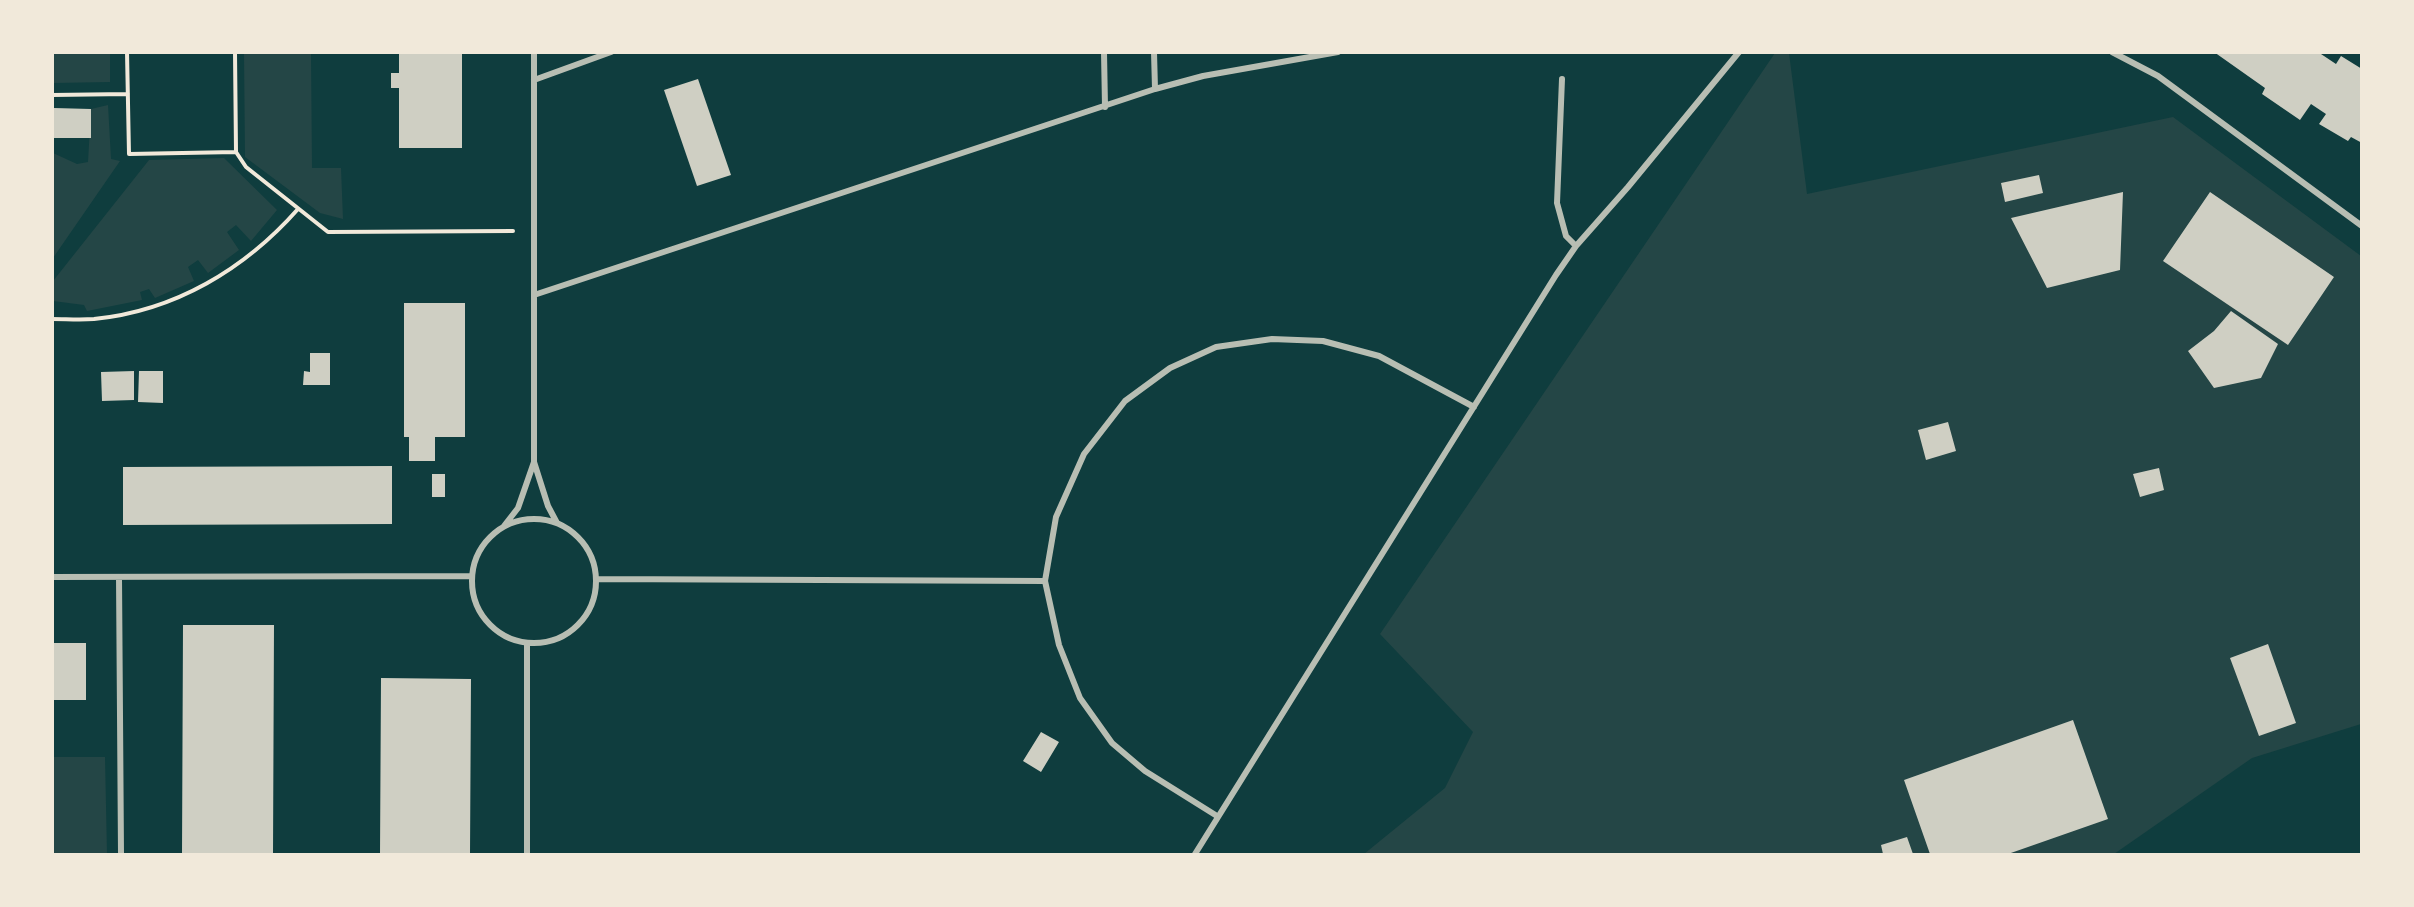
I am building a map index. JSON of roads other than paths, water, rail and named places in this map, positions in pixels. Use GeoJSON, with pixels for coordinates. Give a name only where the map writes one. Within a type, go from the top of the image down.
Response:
{"type":"FeatureCollection","features":[{"type":"Feature","properties":{"kind":"street"},"geometry":{"type":"LineString","coordinates":[[534,52],[534,462],[548,506],[557,523]]}},
{"type":"Feature","properties":{"kind":"street"},"geometry":{"type":"LineString","coordinates":[[534,80],[611,52]]}},
{"type":"Feature","properties":{"kind":"street"},"geometry":{"type":"LineString","coordinates":[[1104,52],[1105,107]]}},
{"type":"Feature","properties":{"kind":"street"},"geometry":{"type":"LineString","coordinates":[[1155,52],[1155,89]]}},
{"type":"Feature","properties":{"kind":"street"},"geometry":{"type":"LineString","coordinates":[[534,295],[1155,89],[1203,76],[1338,52]]}},
{"type":"Feature","properties":{"kind":"street"},"geometry":{"type":"LineString","coordinates":[[1194,855],[1576,246],[1628,187],[1739,52]]}},
{"type":"Feature","properties":{"kind":"street"},"geometry":{"type":"LineString","coordinates":[[2112,52],[2158,76],[2361,226]]}},
{"type":"Feature","properties":{"kind":"street"},"geometry":{"type":"LineString","coordinates":[[1562,79],[1557,203],[1566,236],[1576,246]]}},
{"type":"Feature","properties":{"kind":"street"},"geometry":{"type":"LineString","coordinates":[[1217,816],[1145,771],[1112,743],[1080,698],[1059,645],[1045,581],[1056,517],[1084,454],[1125,401],[1170,368],[1216,347],[1272,339],[1323,341],[1379,356],[1474,407]]}},
{"type":"Feature","properties":{"kind":"street"},"geometry":{"type":"LineString","coordinates":[[504,526],[521,520],[539,518],[557,523],[573,532],[585,545],[594,561],[597,579],[595,597],[588,613],[563,637],[546,642],[527,643],[509,638],[493,628],[481,613],[473,595],[472,576],[477,556],[488,539],[504,526],[518,508],[534,462]]}},
{"type":"Feature","properties":{"kind":"street"},"geometry":{"type":"LineString","coordinates":[[52,577],[472,576]]}},
{"type":"Feature","properties":{"kind":"street"},"geometry":{"type":"LineString","coordinates":[[118,577],[121,855]]}},
{"type":"Feature","properties":{"kind":"street"},"geometry":{"type":"LineString","coordinates":[[597,579],[1045,581]]}},
{"type":"Feature","properties":{"kind":"street"},"geometry":{"type":"LineString","coordinates":[[527,643],[527,855]]}}]}
